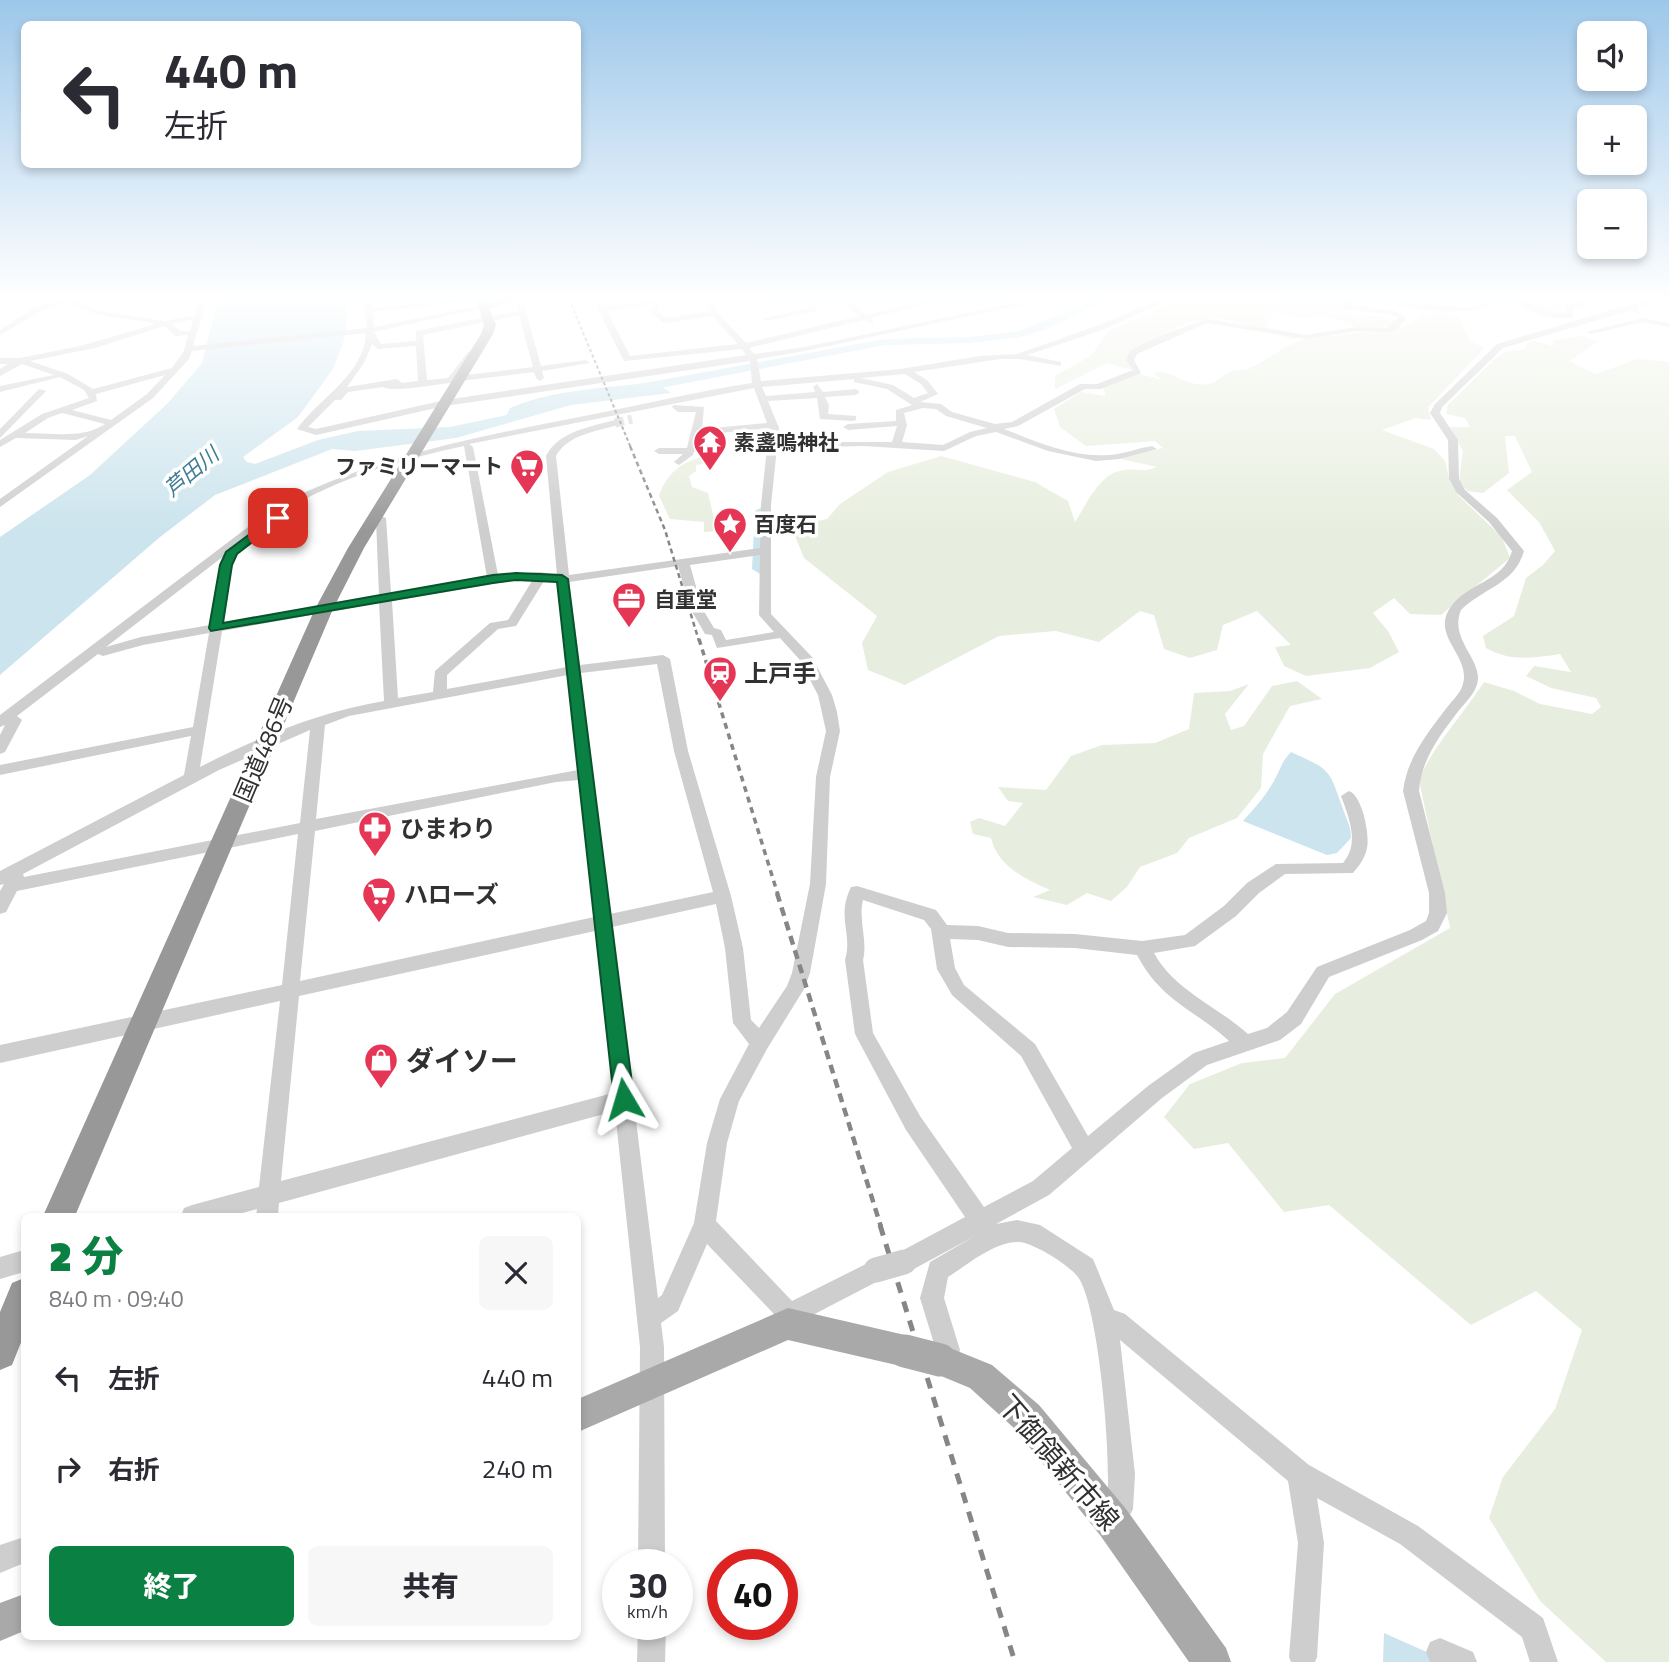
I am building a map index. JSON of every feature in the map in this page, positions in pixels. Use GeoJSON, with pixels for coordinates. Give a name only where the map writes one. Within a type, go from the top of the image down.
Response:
{"type":"FeatureCollection","features":[{"type":"Feature","properties":{"kind":"highway","name":"国道486号"},"geometry":{"type":"LineString","coordinates":[[60,1213],[324,609],[375,517],[450,402],[460,378]]}},
{"type":"Feature","properties":{"kind":"highway"},"geometry":{"type":"LineString","coordinates":[[0,1353],[21,1302]]}},
{"type":"Feature","properties":{"kind":"main road","name":"下御領新市線"},"geometry":{"type":"LineString","coordinates":[[788,1324],[943,1361],[981,1376],[1027,1417],[1113,1522],[1212,1662]]}},
{"type":"Feature","properties":{"kind":"main road"},"geometry":{"type":"LineString","coordinates":[[581,1415],[788,1324]]}},
{"type":"Feature","properties":{"kind":"main road"},"geometry":{"type":"LineString","coordinates":[[0,1622],[21,1614]]}},
{"type":"Feature","properties":{"kind":"street"},"geometry":{"type":"LineString","coordinates":[[0,389],[56,377]]}},
{"type":"Feature","properties":{"kind":"street"},"geometry":{"type":"LineString","coordinates":[[0,444],[45,416],[94,399],[92,392],[66,377]]}},
{"type":"Feature","properties":{"kind":"street"},"geometry":{"type":"LineString","coordinates":[[92,392],[149,377]]}},
{"type":"Feature","properties":{"kind":"street"},"geometry":{"type":"LineString","coordinates":[[2,509],[150,396],[167,377]]}},
{"type":"Feature","properties":{"kind":"street"},"geometry":{"type":"LineString","coordinates":[[2,509],[150,401],[174,377]]}},
{"type":"Feature","properties":{"kind":"street"},"geometry":{"type":"LineString","coordinates":[[304,431],[302,429],[350,377]]}},
{"type":"Feature","properties":{"kind":"street"},"geometry":{"type":"LineString","coordinates":[[423,377],[423,383]]}},
{"type":"Feature","properties":{"kind":"street"},"geometry":{"type":"LineString","coordinates":[[382,388],[451,380],[453,377]]}},
{"type":"Feature","properties":{"kind":"street"},"geometry":{"type":"LineString","coordinates":[[460,378],[472,377]]}},
{"type":"Feature","properties":{"kind":"street"},"geometry":{"type":"LineString","coordinates":[[540,377],[542,386]]}},
{"type":"Feature","properties":{"kind":"street"},"geometry":{"type":"LineString","coordinates":[[450,402],[632,377]]}},
{"type":"Feature","properties":{"kind":"street"},"geometry":{"type":"LineString","coordinates":[[648,1318],[670,1303],[705,1224],[717,1143],[730,1100],[802,973],[818,884],[823,777],[833,732],[825,695],[805,657],[765,615],[760,551],[773,445],[772,423],[756,377]]}},
{"type":"Feature","properties":{"kind":"street"},"geometry":{"type":"LineString","coordinates":[[0,749],[7,721],[103,652],[290,509],[324,491],[410,460],[535,428],[617,419],[757,385],[839,377]]}},
{"type":"Feature","properties":{"kind":"street"},"geometry":{"type":"LineString","coordinates":[[897,445],[902,423],[899,412],[934,394],[915,377]]}},
{"type":"Feature","properties":{"kind":"street"},"geometry":{"type":"LineString","coordinates":[[773,445],[897,445],[944,448],[973,434],[1015,424],[1083,386],[1098,387],[1124,377]]}},
{"type":"Feature","properties":{"kind":"street"},"geometry":{"type":"LineString","coordinates":[[943,1361],[948,1350],[932,1298],[938,1270],[986,1229],[1041,1188],[1155,1091],[1202,1059],[1273,1034],[1294,1018],[1322,972],[1416,935],[1432,926],[1438,913],[1437,893],[1410,778],[1419,756],[1471,686],[1473,673],[1451,629],[1451,617],[1461,604],[1511,572],[1518,562],[1518,551],[1512,541],[1461,492],[1454,479],[1453,440],[1435,413],[1438,406],[1467,377]]}},
{"type":"Feature","properties":{"kind":"street"},"geometry":{"type":"LineString","coordinates":[[785,381],[853,379],[890,387],[916,404],[938,406],[949,414],[996,428],[1044,447],[1087,458],[1112,458],[1129,452],[1152,449]]}},
{"type":"Feature","properties":{"kind":"street"},"geometry":{"type":"LineString","coordinates":[[814,381],[824,405],[824,417],[850,423],[902,423]]}},
{"type":"Feature","properties":{"kind":"street"},"geometry":{"type":"LineString","coordinates":[[323,426],[319,420],[345,390],[397,382],[398,386]]}},
{"type":"Feature","properties":{"kind":"street"},"geometry":{"type":"LineString","coordinates":[[304,431],[316,432],[473,397],[542,386],[594,382]]}},
{"type":"Feature","properties":{"kind":"street"},"geometry":{"type":"LineString","coordinates":[[0,731],[7,721],[239,537],[276,510],[325,484],[379,465],[572,425],[677,407],[757,385]]}},
{"type":"Feature","properties":{"kind":"street"},"geometry":{"type":"LineString","coordinates":[[0,435],[42,391]]}},
{"type":"Feature","properties":{"kind":"street"},"geometry":{"type":"LineString","coordinates":[[763,399],[856,392]]}},
{"type":"Feature","properties":{"kind":"street"},"geometry":{"type":"LineString","coordinates":[[677,407],[681,411],[701,409],[690,451],[679,462]]}},
{"type":"Feature","properties":{"kind":"street"},"geometry":{"type":"LineString","coordinates":[[61,410],[109,422]]}},
{"type":"Feature","properties":{"kind":"street"},"geometry":{"type":"LineString","coordinates":[[0,435],[76,437],[89,434],[131,410]]}},
{"type":"Feature","properties":{"kind":"street"},"geometry":{"type":"LineString","coordinates":[[304,431],[380,413]]}},
{"type":"Feature","properties":{"kind":"street"},"geometry":{"type":"LineString","coordinates":[[617,419],[577,435],[558,447],[551,455],[551,473],[652,1347],[652,1549]]}},
{"type":"Feature","properties":{"kind":"street"},"geometry":{"type":"LineString","coordinates":[[696,433],[772,423]]}},
{"type":"Feature","properties":{"kind":"street"},"geometry":{"type":"LineString","coordinates":[[468,447],[493,579]]}},
{"type":"Feature","properties":{"kind":"street"},"geometry":{"type":"LineString","coordinates":[[659,451],[690,451]]}},
{"type":"Feature","properties":{"kind":"street"},"geometry":{"type":"LineString","coordinates":[[375,517],[382,517],[391,704]]}},
{"type":"Feature","properties":{"kind":"street"},"geometry":{"type":"LineString","coordinates":[[191,779],[226,565],[239,537]]}},
{"type":"Feature","properties":{"kind":"street"},"geometry":{"type":"LineString","coordinates":[[103,652],[141,641],[493,579],[541,576],[562,579],[760,551]]}},
{"type":"Feature","properties":{"kind":"street"},"geometry":{"type":"LineString","coordinates":[[683,562],[696,608],[709,631],[717,632],[722,645],[775,636],[782,632]]}},
{"type":"Feature","properties":{"kind":"street"},"geometry":{"type":"LineString","coordinates":[[440,695],[440,674],[494,626],[512,623],[541,576]]}},
{"type":"Feature","properties":{"kind":"street"},"geometry":{"type":"LineString","coordinates":[[0,907],[5,882],[20,868],[266,740],[346,712],[573,670],[663,659],[681,751],[723,897],[734,948],[742,1023],[760,1043]]}},
{"type":"Feature","properties":{"kind":"street"},"geometry":{"type":"LineString","coordinates":[[268,1206],[318,721]]}},
{"type":"Feature","properties":{"kind":"street"},"geometry":{"type":"LineString","coordinates":[[0,769],[199,730]]}},
{"type":"Feature","properties":{"kind":"street"},"geometry":{"type":"LineString","coordinates":[[5,882],[222,845],[556,777],[585,774]]}},
{"type":"Feature","properties":{"kind":"street"},"geometry":{"type":"LineString","coordinates":[[940,932],[978,933],[1008,940],[1075,941],[1142,948],[1189,942],[1230,911],[1253,888],[1282,868],[1347,869],[1355,862],[1363,836],[1349,796]]}},
{"type":"Feature","properties":{"kind":"street"},"geometry":{"type":"LineString","coordinates":[[986,1229],[913,1124],[864,1034],[854,960],[856,949],[852,915],[857,892],[930,915],[940,932],[946,969],[958,990],[1028,1051],[1085,1151]]}},
{"type":"Feature","properties":{"kind":"street"},"geometry":{"type":"LineString","coordinates":[[0,1054],[723,897]]}},
{"type":"Feature","properties":{"kind":"street"},"geometry":{"type":"LineString","coordinates":[[1142,948],[1151,967],[1180,998],[1231,1028],[1246,1044]]}},
{"type":"Feature","properties":{"kind":"street"},"geometry":{"type":"LineString","coordinates":[[215,1213],[268,1206],[624,1099]]}},
{"type":"Feature","properties":{"kind":"street"},"geometry":{"type":"LineString","coordinates":[[705,1224],[726,1250],[782,1306],[788,1324]]}},
{"type":"Feature","properties":{"kind":"street"},"geometry":{"type":"LineString","coordinates":[[788,1324],[797,1311],[876,1270],[904,1262],[986,1229],[1040,1236],[1057,1246],[1085,1267],[1106,1320],[1122,1474],[1121,1509],[1113,1522]]}},
{"type":"Feature","properties":{"kind":"street"},"geometry":{"type":"LineString","coordinates":[[0,1268],[21,1262]]}},
{"type":"Feature","properties":{"kind":"street"},"geometry":{"type":"LineString","coordinates":[[1106,1320],[1117,1322],[1300,1474],[1409,1535],[1533,1628],[1544,1662]]}},
{"type":"Feature","properties":{"kind":"street"},"geometry":{"type":"LineString","coordinates":[[1300,1474],[1311,1542],[1303,1657]]}},
{"type":"Feature","properties":{"kind":"street"},"geometry":{"type":"LineString","coordinates":[[0,1559],[21,1551]]}},
{"type":"Feature","properties":{"kind":"street"},"geometry":{"type":"LineString","coordinates":[[652,1640],[652,1662]]}},
{"type":"Feature","properties":{"kind":"green space"},"geometry":{"type":"Polygon","coordinates":[[[1055,377],[1080,377],[1055,389],[1055,377]]]}},
{"type":"Feature","properties":{"kind":"green space"},"geometry":{"type":"Polygon","coordinates":[[[1131,377],[1164,380],[1158,377],[1174,377],[1200,385],[1215,382],[1223,377],[1457,377],[1428,407],[1431,420],[1416,418],[1382,430],[1434,449],[1445,461],[1450,482],[1458,495],[1502,537],[1510,558],[1441,615],[1410,614],[1394,598],[1373,613],[1388,631],[1399,652],[1370,668],[1306,676],[1284,666],[1275,647],[1291,645],[1257,611],[1223,625],[1217,650],[1190,658],[1164,649],[1154,615],[1140,611],[1099,642],[1056,631],[999,636],[905,685],[868,670],[862,643],[877,616],[804,558],[791,526],[827,519],[840,504],[888,472],[941,456],[1035,482],[1068,501],[1075,522],[1095,490],[1107,477],[1124,470],[1148,470],[1157,467],[1117,458],[1163,448],[1155,441],[1086,446],[1060,427],[1054,409],[1081,392],[1105,396],[1104,387],[1131,377]]]}},
{"type":"Feature","properties":{"kind":"green space"},"geometry":{"type":"Polygon","coordinates":[[[1477,377],[1669,377],[1669,1662],[1606,1662],[1540,1601],[1489,1518],[1503,1477],[1555,1409],[1582,1330],[1536,1291],[1471,1325],[1329,1205],[1284,1212],[1228,1143],[1194,1149],[1164,1117],[1190,1084],[1242,1063],[1285,1058],[1335,994],[1450,928],[1419,780],[1439,744],[1484,682],[1514,691],[1540,704],[1592,714],[1601,707],[1596,698],[1551,688],[1526,676],[1534,666],[1571,672],[1560,654],[1531,658],[1513,657],[1486,648],[1483,636],[1514,616],[1526,578],[1555,551],[1539,522],[1507,490],[1532,472],[1515,436],[1505,436],[1509,473],[1483,493],[1467,491],[1459,481],[1463,451],[1450,427],[1470,427],[1465,418],[1446,414],[1448,405],[1477,377]]]}},
{"type":"Feature","properties":{"kind":"green space"},"geometry":{"type":"Polygon","coordinates":[[[717,456],[716,462],[696,465],[696,471],[689,476],[692,487],[708,493],[717,531],[704,532],[704,522],[670,519],[659,496],[668,479],[689,461],[717,456]]]}},
{"type":"Feature","properties":{"kind":"green space"},"geometry":{"type":"Polygon","coordinates":[[[1297,681],[1322,699],[1290,706],[1263,754],[1261,788],[1237,818],[1189,838],[1177,853],[1140,867],[1127,887],[1111,901],[1087,893],[1067,905],[1033,897],[1050,890],[1022,876],[1006,864],[994,848],[991,838],[973,834],[970,822],[979,818],[1005,826],[1023,803],[1008,801],[998,787],[1046,790],[1071,756],[1102,745],[1155,743],[1189,729],[1194,693],[1230,691],[1249,684],[1225,714],[1231,730],[1244,726],[1272,686],[1297,681]]]}},
{"type":"Feature","properties":{"kind":"water","name":"芦田川"},"geometry":{"type":"Polygon","coordinates":[[[190,377],[327,377],[298,417],[243,457],[247,462],[255,464],[318,440],[358,431],[450,427],[507,415],[510,408],[563,393],[655,382],[671,393],[571,405],[456,438],[355,451],[332,449],[215,495],[160,537],[0,675],[0,537],[90,475],[168,403],[190,377]]]}},
{"type":"Feature","properties":{"kind":"water"},"geometry":{"type":"Polygon","coordinates":[[[1291,752],[1321,767],[1334,784],[1351,833],[1351,838],[1337,853],[1327,855],[1243,821],[1266,793],[1291,752]]]}},
{"type":"Feature","properties":{"kind":"water"},"geometry":{"type":"Polygon","coordinates":[[[1384,1633],[1449,1662],[1383,1662],[1384,1633]]]}},
{"type":"Feature","properties":{"kind":"waterway"},"geometry":{"type":"LineString","coordinates":[[634,389],[700,377]]}},
{"type":"Feature","properties":{"kind":"waterway"},"geometry":{"type":"LineString","coordinates":[[760,569],[762,511]]}},
{"type":"Feature","properties":{"kind":"tunnel"},"geometry":{"type":"LineString","coordinates":[[615,423],[632,419]]}},
{"type":"Feature","properties":{"kind":"railway"},"geometry":{"type":"LineString","coordinates":[[601,377],[631,448]]}},
{"type":"Feature","properties":{"kind":"railway"},"geometry":{"type":"LineString","coordinates":[[630,446],[665,530],[699,641]]}},
{"type":"Feature","properties":{"kind":"railway"},"geometry":{"type":"LineString","coordinates":[[699,639],[778,895]]}},
{"type":"Feature","properties":{"kind":"railway"},"geometry":{"type":"LineString","coordinates":[[777,893],[881,1227]]}},
{"type":"Feature","properties":{"kind":"railway"},"geometry":{"type":"LineString","coordinates":[[880,1225],[1015,1662]]}},
{"type":"Feature","properties":{"kind":"place","name":"素盞嗚神社"},"geometry":{"type":"Point","coordinates":[710,472]}},
{"type":"Feature","properties":{"kind":"place","name":"ファミリーマート"},"geometry":{"type":"Point","coordinates":[527,496]}},
{"type":"Feature","properties":{"kind":"place","name":"百度石"},"geometry":{"type":"Point","coordinates":[730,554]}},
{"type":"Feature","properties":{"kind":"place","name":"自重堂"},"geometry":{"type":"Point","coordinates":[629,629]}},
{"type":"Feature","properties":{"kind":"place","name":"上戸手"},"geometry":{"type":"Point","coordinates":[720,703]}},
{"type":"Feature","properties":{"kind":"place","name":"ひまわり"},"geometry":{"type":"Point","coordinates":[375,858]}},
{"type":"Feature","properties":{"kind":"place","name":"ハローズ"},"geometry":{"type":"Point","coordinates":[379,924]}},
{"type":"Feature","properties":{"kind":"place","name":"ダイソー"},"geometry":{"type":"Point","coordinates":[381,1090]}},
{"type":"Feature","properties":{"kind":"route"},"geometry":{"type":"LineString","coordinates":[[278,518],[232,552],[226,565],[216,628],[493,579],[541,576],[562,579],[624,1099]]}}]}
